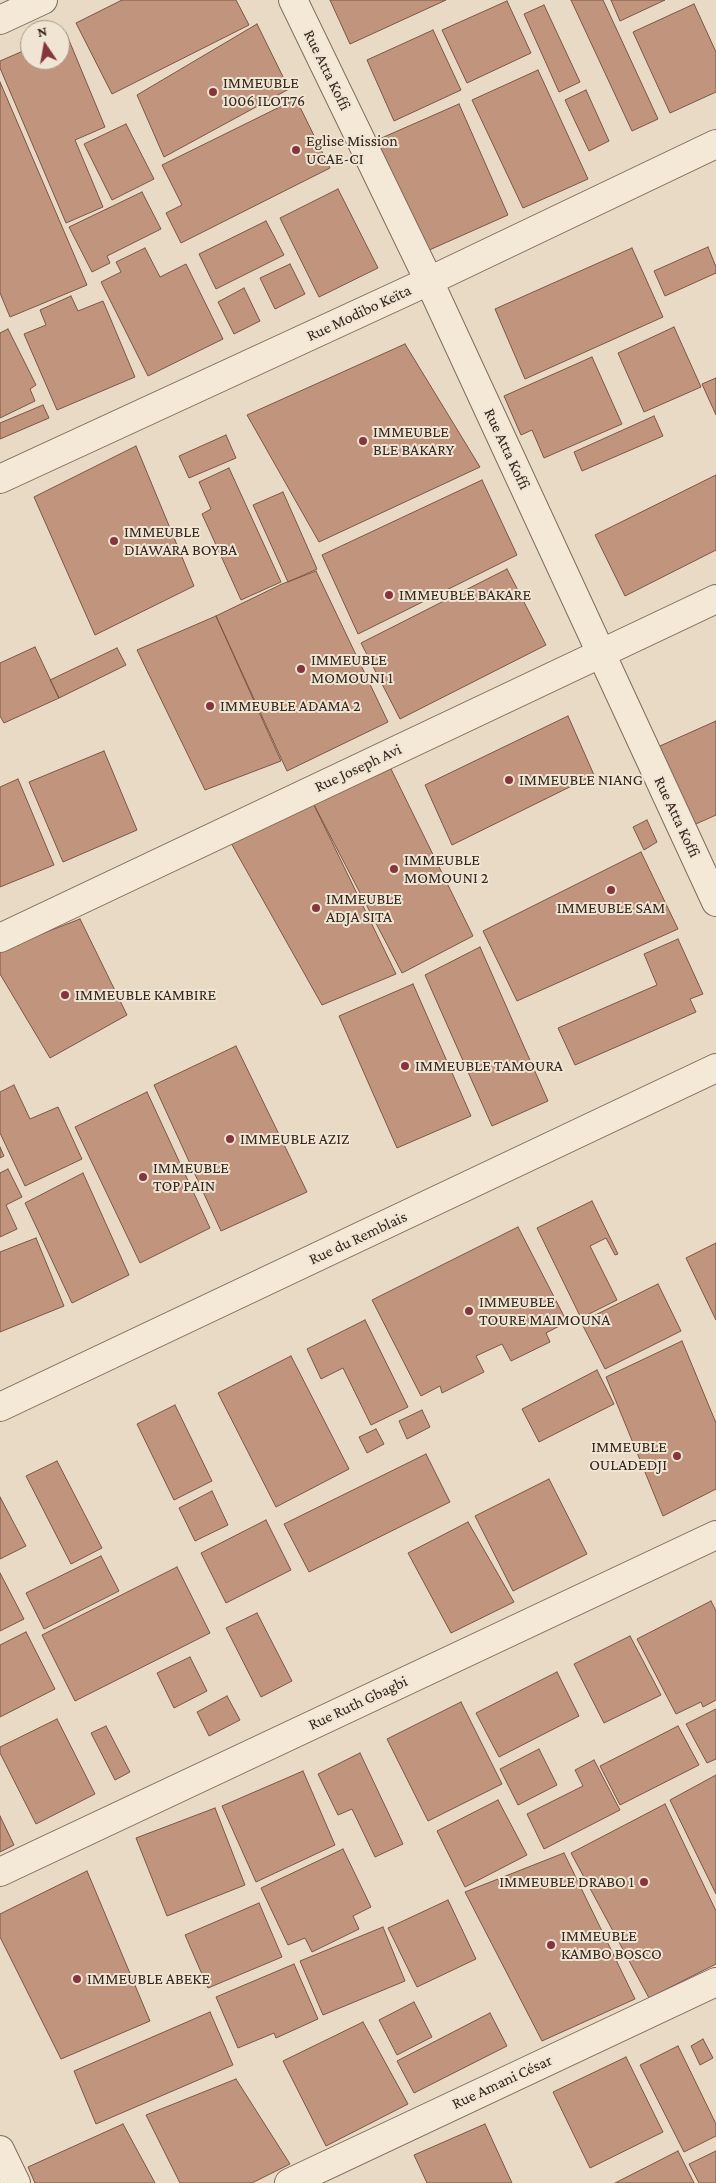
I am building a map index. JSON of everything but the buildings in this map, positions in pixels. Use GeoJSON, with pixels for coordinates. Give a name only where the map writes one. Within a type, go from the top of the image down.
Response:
{"type":"FeatureCollection","features":[{"type":"Feature","properties":{"kind":"street"},"geometry":{"type":"LineString","coordinates":[[0,20],[43,0]]}},
{"type":"Feature","properties":{"kind":"street","name":"Rue Atta Koffi"},"geometry":{"type":"LineString","coordinates":[[293,0],[429,281],[716,902]]}},
{"type":"Feature","properties":{"kind":"street","name":"Rue Modibo Keïta"},"geometry":{"type":"LineString","coordinates":[[0,479],[429,281],[716,144]]}},
{"type":"Feature","properties":{"kind":"street","name":"Rue Joseph Avi"},"geometry":{"type":"LineString","coordinates":[[0,938],[716,599]]}},
{"type":"Feature","properties":{"kind":"street","name":"Rue du Remblais"},"geometry":{"type":"LineString","coordinates":[[0,1407],[716,1068]]}},
{"type":"Feature","properties":{"kind":"street","name":"Rue Ruth Gbagbi"},"geometry":{"type":"LineString","coordinates":[[0,1872],[716,1535]]}},
{"type":"Feature","properties":{"kind":"street","name":"Rue Amani César"},"geometry":{"type":"LineString","coordinates":[[289,2183],[716,1982]]}},
{"type":"Feature","properties":{"kind":"street"},"geometry":{"type":"LineString","coordinates":[[0,2150],[16,2183]]}},
{"type":"Feature","properties":{"kind":"place","name":"IMMEUBLE 1006 ILOT76"},"geometry":{"type":"Point","coordinates":[213,92]}},
{"type":"Feature","properties":{"kind":"place","name":"Eglise Mission UCAE-CI"},"geometry":{"type":"Point","coordinates":[296,150]}},
{"type":"Feature","properties":{"kind":"place","name":"IMMEUBLE BLE BAKARY"},"geometry":{"type":"Point","coordinates":[363,441]}},
{"type":"Feature","properties":{"kind":"place","name":"IMMEUBLE DIAWARA BOYBA"},"geometry":{"type":"Point","coordinates":[114,541]}},
{"type":"Feature","properties":{"kind":"place","name":"IMMEUBLE BAKARE"},"geometry":{"type":"Point","coordinates":[389,595]}},
{"type":"Feature","properties":{"kind":"place","name":"IMMEUBLE MOMOUNI 1"},"geometry":{"type":"Point","coordinates":[301,669]}},
{"type":"Feature","properties":{"kind":"place","name":"IMMEUBLE ADAMA 2"},"geometry":{"type":"Point","coordinates":[210,706]}},
{"type":"Feature","properties":{"kind":"place","name":"IMMEUBLE NIANG"},"geometry":{"type":"Point","coordinates":[509,780]}},
{"type":"Feature","properties":{"kind":"place","name":"IMMEUBLE MOMOUNI 2"},"geometry":{"type":"Point","coordinates":[394,869]}},
{"type":"Feature","properties":{"kind":"place","name":"IMMEUBLE SAM"},"geometry":{"type":"Point","coordinates":[611,890]}},
{"type":"Feature","properties":{"kind":"place","name":"IMMEUBLE ADJA SITA"},"geometry":{"type":"Point","coordinates":[316,908]}},
{"type":"Feature","properties":{"kind":"place","name":"IMMEUBLE KAMBIRE"},"geometry":{"type":"Point","coordinates":[65,995]}},
{"type":"Feature","properties":{"kind":"place","name":"IMMEUBLE TAMOURA"},"geometry":{"type":"Point","coordinates":[405,1066]}},
{"type":"Feature","properties":{"kind":"place","name":"IMMEUBLE AZIZ"},"geometry":{"type":"Point","coordinates":[230,1139]}},
{"type":"Feature","properties":{"kind":"place","name":"IMMEUBLE TOP PAIN"},"geometry":{"type":"Point","coordinates":[143,1177]}},
{"type":"Feature","properties":{"kind":"place","name":"IMMEUBLE TOURE MAIMOUNA"},"geometry":{"type":"Point","coordinates":[469,1311]}},
{"type":"Feature","properties":{"kind":"place","name":"IMMEUBLE OULADEDJI"},"geometry":{"type":"Point","coordinates":[677,1456]}},
{"type":"Feature","properties":{"kind":"place","name":"IMMEUBLE DRABO 1"},"geometry":{"type":"Point","coordinates":[644,1882]}},
{"type":"Feature","properties":{"kind":"place","name":"IMMEUBLE KAMBO BOSCO"},"geometry":{"type":"Point","coordinates":[551,1945]}},
{"type":"Feature","properties":{"kind":"place","name":"IMMEUBLE ABEKE"},"geometry":{"type":"Point","coordinates":[77,1979]}}]}
